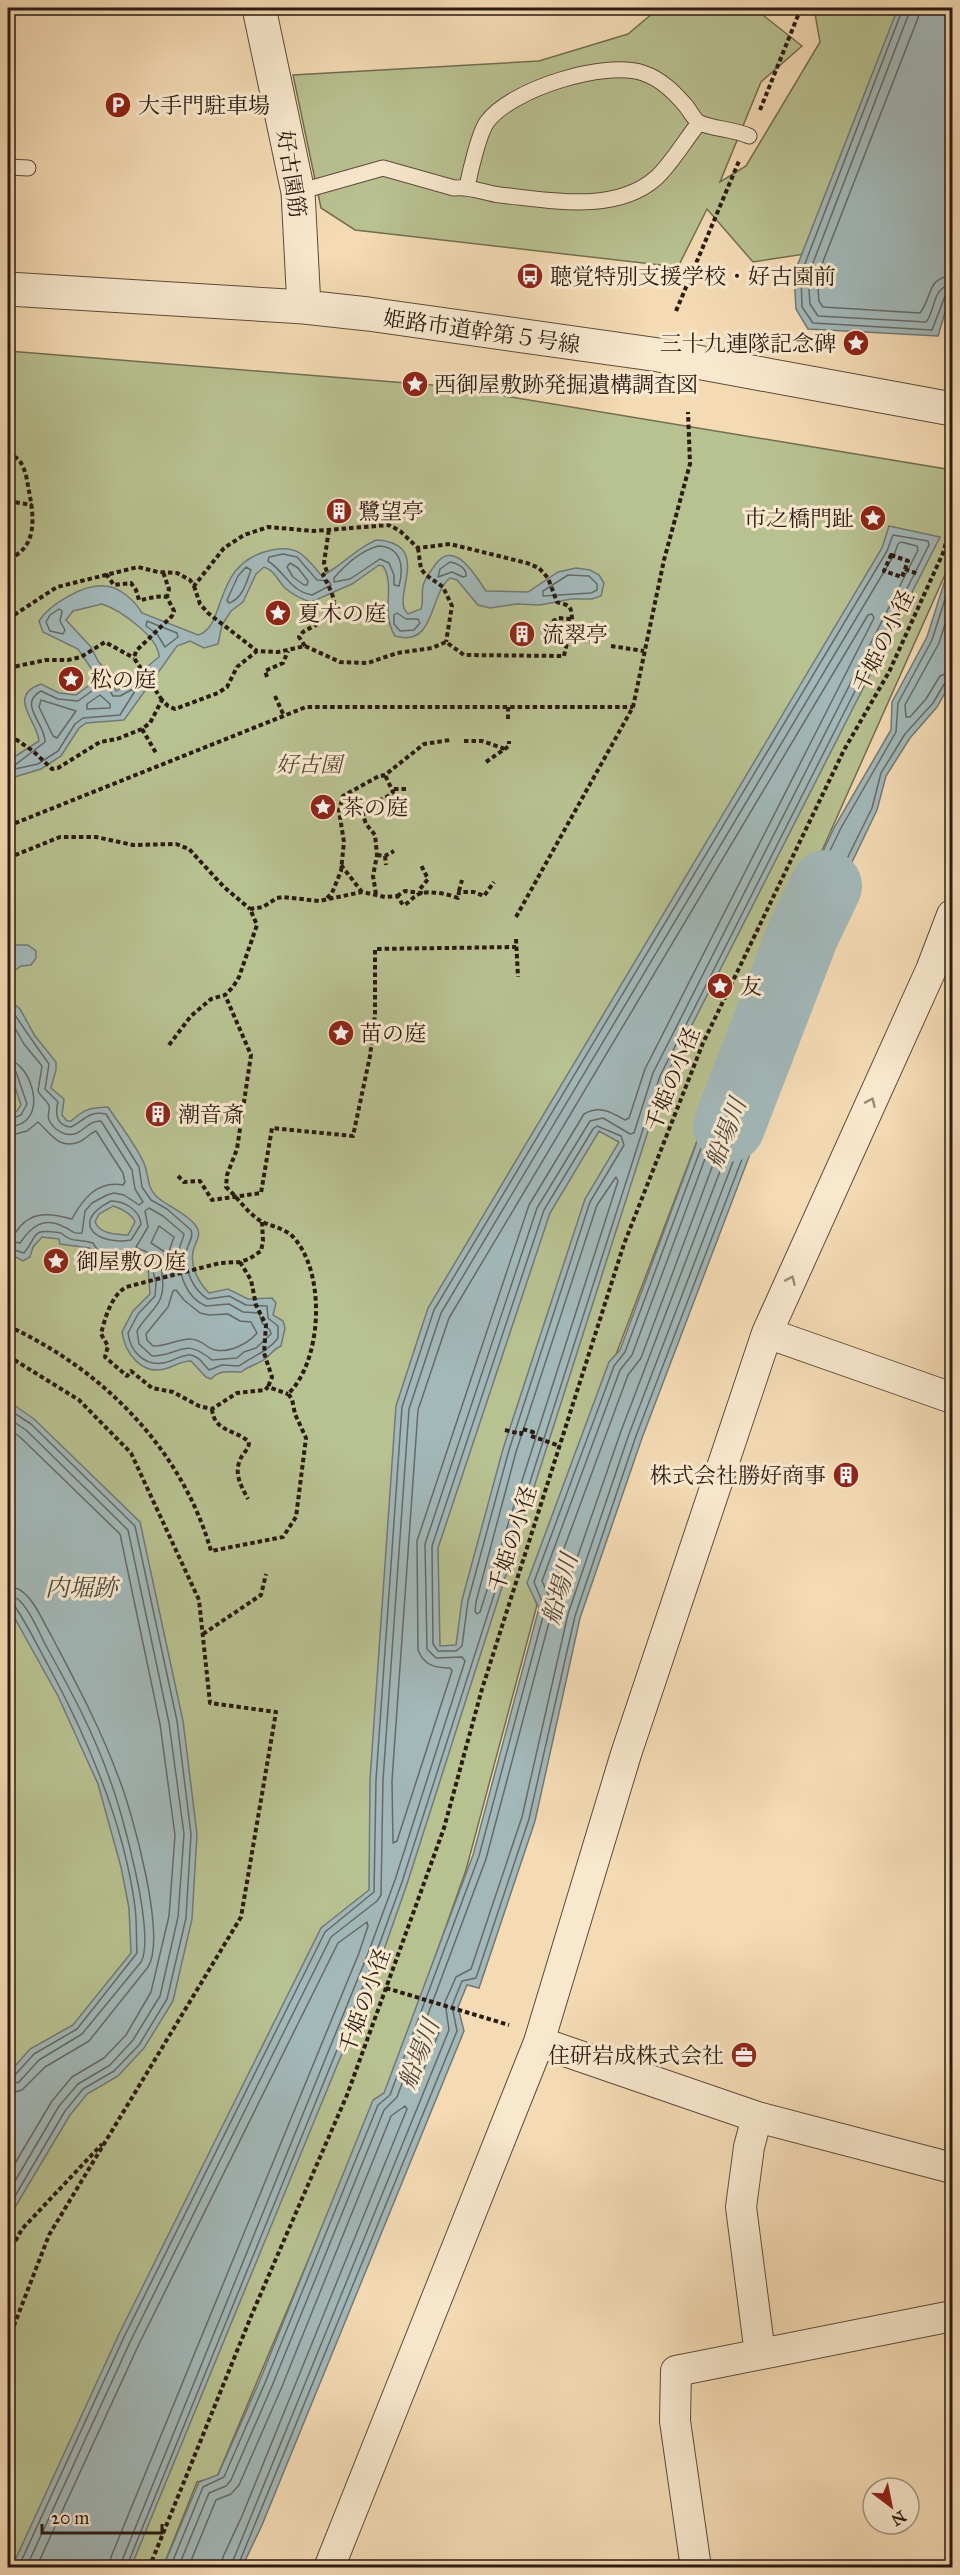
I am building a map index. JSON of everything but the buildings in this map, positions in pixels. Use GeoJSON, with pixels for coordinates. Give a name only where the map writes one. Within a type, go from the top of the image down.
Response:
{"type":"FeatureCollection","features":[{"type":"Feature","properties":{"kind":"street","name":"好古園筋"},"geometry":{"type":"LineString","coordinates":[[259,8],[298,192],[304,307]]}},
{"type":"Feature","properties":{"kind":"street","name":"姫路市道幹第５号線"},"geometry":{"type":"LineString","coordinates":[[8,289],[304,307],[659,356],[952,409]]}},
{"type":"Feature","properties":{"kind":"street"},"geometry":{"type":"LineString","coordinates":[[329,2568],[540,2038],[626,1754],[767,1333],[931,970],[952,915]]}},
{"type":"Feature","properties":{"kind":"street"},"geometry":{"type":"LineString","coordinates":[[767,1333],[952,1398]]}},
{"type":"Feature","properties":{"kind":"street"},"geometry":{"type":"LineString","coordinates":[[540,2038],[757,2117],[952,2168]]}},
{"type":"Feature","properties":{"kind":"street"},"geometry":{"type":"LineString","coordinates":[[757,2117],[749,2147],[741,2208],[760,2354]]}},
{"type":"Feature","properties":{"kind":"street"},"geometry":{"type":"LineString","coordinates":[[696,2568],[675,2421],[676,2371],[952,2316]]}},
{"type":"Feature","properties":{"kind":"lane"},"geometry":{"type":"LineString","coordinates":[[466,187],[486,123],[503,105],[542,86],[592,72],[628,70],[652,77],[662,82],[699,123],[735,130],[749,136]]}},
{"type":"Feature","properties":{"kind":"lane"},"geometry":{"type":"LineString","coordinates":[[298,192],[383,168],[454,188],[466,187],[497,195],[597,202],[620,198],[640,189],[658,176],[699,123]]}},
{"type":"Feature","properties":{"kind":"lane"},"geometry":{"type":"LineString","coordinates":[[8,167],[27,168]]}},
{"type":"Feature","properties":{"kind":"path"},"geometry":{"type":"LineString","coordinates":[[951,367],[952,360]]}},
{"type":"Feature","properties":{"kind":"path"},"geometry":{"type":"LineString","coordinates":[[516,917],[633,707],[664,560],[690,464],[688,412]]}},
{"type":"Feature","properties":{"kind":"path"},"geometry":{"type":"LineString","coordinates":[[8,453],[19,460],[24,469],[34,525],[31,537],[23,549],[8,559]]}},
{"type":"Feature","properties":{"kind":"path","name":"千姫の小径"},"geometry":{"type":"LineString","coordinates":[[149,2568],[252,2314],[347,2095],[444,1828],[482,1689],[624,1244],[703,1043],[844,750],[889,672],[948,538],[950,492],[947,458],[952,459]]}},
{"type":"Feature","properties":{"kind":"path"},"geometry":{"type":"LineString","coordinates":[[8,501],[32,505]]}},
{"type":"Feature","properties":{"kind":"path"},"geometry":{"type":"LineString","coordinates":[[194,586],[224,548],[244,535],[268,527],[314,531],[389,525],[400,531],[418,548],[421,568],[426,575],[443,587],[452,606],[446,642]]}},
{"type":"Feature","properties":{"kind":"path"},"geometry":{"type":"LineString","coordinates":[[329,529],[324,563],[327,572],[323,575],[335,603],[333,612],[328,617],[304,630],[298,637],[305,646],[339,662],[368,663],[397,653],[432,648],[446,642]]}},
{"type":"Feature","properties":{"kind":"path"},"geometry":{"type":"LineString","coordinates":[[418,548],[450,544],[527,562],[539,568],[548,578],[557,602],[568,605],[571,609],[572,619],[564,656],[464,655],[446,642]]}},
{"type":"Feature","properties":{"kind":"path"},"geometry":{"type":"LineString","coordinates":[[891,555],[908,561],[905,569],[902,577],[884,571],[891,555]]}},
{"type":"Feature","properties":{"kind":"path"},"geometry":{"type":"LineString","coordinates":[[8,619],[57,587],[138,567],[177,573],[190,580],[200,604],[208,613],[257,651],[288,651],[305,646]]}},
{"type":"Feature","properties":{"kind":"path"},"geometry":{"type":"LineString","coordinates":[[905,569],[918,574]]}},
{"type":"Feature","properties":{"kind":"path"},"geometry":{"type":"LineString","coordinates":[[134,658],[134,654],[142,644],[172,616],[174,611],[167,597],[169,589],[163,572]]}},
{"type":"Feature","properties":{"kind":"path"},"geometry":{"type":"LineString","coordinates":[[106,574],[114,585],[131,583],[139,600],[157,595],[167,597]]}},
{"type":"Feature","properties":{"kind":"path"},"geometry":{"type":"LineString","coordinates":[[540,630],[558,618],[572,619]]}},
{"type":"Feature","properties":{"kind":"path"},"geometry":{"type":"LineString","coordinates":[[567,638],[590,642]]}},
{"type":"Feature","properties":{"kind":"path"},"geometry":{"type":"LineString","coordinates":[[8,668],[46,660],[68,660],[81,657],[105,642],[134,658],[162,700],[175,709],[218,693],[227,687],[237,667],[257,651]]}},
{"type":"Feature","properties":{"kind":"path"},"geometry":{"type":"LineString","coordinates":[[611,646],[644,651]]}},
{"type":"Feature","properties":{"kind":"path"},"geometry":{"type":"LineString","coordinates":[[267,677],[265,671],[283,663],[288,651]]}},
{"type":"Feature","properties":{"kind":"path"},"geometry":{"type":"LineString","coordinates":[[275,696],[284,716]]}},
{"type":"Feature","properties":{"kind":"path"},"geometry":{"type":"LineString","coordinates":[[8,734],[33,751],[52,768],[65,765],[100,742],[117,739],[142,729],[150,723],[162,700]]}},
{"type":"Feature","properties":{"kind":"path"},"geometry":{"type":"LineString","coordinates":[[507,707],[508,722]]}},
{"type":"Feature","properties":{"kind":"path"},"geometry":{"type":"LineString","coordinates":[[8,826],[306,708],[633,707]]}},
{"type":"Feature","properties":{"kind":"path"},"geometry":{"type":"LineString","coordinates":[[142,729],[156,753]]}},
{"type":"Feature","properties":{"kind":"path"},"geometry":{"type":"LineString","coordinates":[[327,898],[332,893],[341,865],[344,842],[339,811],[343,796],[385,775],[424,744],[450,741]]}},
{"type":"Feature","properties":{"kind":"path"},"geometry":{"type":"LineString","coordinates":[[464,741],[482,741],[505,748]]}},
{"type":"Feature","properties":{"kind":"path"},"geometry":{"type":"LineString","coordinates":[[486,762],[509,746],[509,741]]}},
{"type":"Feature","properties":{"kind":"path"},"geometry":{"type":"LineString","coordinates":[[385,775],[394,789]]}},
{"type":"Feature","properties":{"kind":"path"},"geometry":{"type":"LineString","coordinates":[[394,789],[406,789]]}},
{"type":"Feature","properties":{"kind":"path"},"geometry":{"type":"LineString","coordinates":[[376,894],[373,876],[377,855],[375,835],[366,824],[363,815],[375,800],[389,797],[394,789]]}},
{"type":"Feature","properties":{"kind":"path"},"geometry":{"type":"LineString","coordinates":[[8,858],[60,837],[96,837],[134,845],[176,844],[189,849],[224,887],[249,909],[257,925],[239,977],[225,994],[211,999],[191,1016],[169,1045]]}},
{"type":"Feature","properties":{"kind":"path"},"geometry":{"type":"LineString","coordinates":[[377,855],[385,856],[394,851]]}},
{"type":"Feature","properties":{"kind":"path"},"geometry":{"type":"LineString","coordinates":[[385,856],[386,866]]}},
{"type":"Feature","properties":{"kind":"path"},"geometry":{"type":"LineString","coordinates":[[341,865],[363,892]]}},
{"type":"Feature","properties":{"kind":"path"},"geometry":{"type":"LineString","coordinates":[[396,896],[403,905],[408,904],[421,893],[420,889],[428,879],[421,865]]}},
{"type":"Feature","properties":{"kind":"path"},"geometry":{"type":"LineString","coordinates":[[249,909],[262,907],[283,897],[319,901],[363,892],[385,897],[396,896],[405,891],[458,898],[462,880]]}},
{"type":"Feature","properties":{"kind":"path"},"geometry":{"type":"LineString","coordinates":[[459,892],[474,891],[484,896],[494,882]]}},
{"type":"Feature","properties":{"kind":"path"},"geometry":{"type":"LineString","coordinates":[[516,939],[518,977]]}},
{"type":"Feature","properties":{"kind":"path"},"geometry":{"type":"LineString","coordinates":[[178,1176],[184,1182],[200,1181],[212,1200],[237,1198],[261,1192],[272,1128],[353,1136],[373,1024],[375,949],[516,947]]}},
{"type":"Feature","properties":{"kind":"path"},"geometry":{"type":"LineString","coordinates":[[225,994],[251,1055],[237,1149],[227,1175],[226,1187],[245,1209],[262,1222],[287,1232],[295,1239],[306,1255],[313,1274],[316,1297],[313,1338],[306,1368],[297,1385],[288,1394]]}},
{"type":"Feature","properties":{"kind":"path"},"geometry":{"type":"LineString","coordinates":[[240,1262],[251,1280],[256,1305],[266,1325],[264,1353],[272,1377],[265,1390],[237,1393],[212,1409],[199,1406],[173,1392],[152,1388],[131,1371],[127,1376],[105,1357],[108,1346],[101,1334],[108,1311],[120,1290],[220,1263],[240,1262],[261,1251],[262,1222]]}},
{"type":"Feature","properties":{"kind":"path"},"geometry":{"type":"LineString","coordinates":[[8,1326],[73,1362],[114,1394],[154,1439],[183,1482],[202,1518],[212,1551],[283,1537],[296,1517],[306,1438],[295,1414],[292,1399],[288,1394],[268,1387]]}},
{"type":"Feature","properties":{"kind":"path"},"geometry":{"type":"LineString","coordinates":[[8,1356],[79,1400],[130,1453],[200,1600],[210,1703],[276,1712],[241,1917],[49,2235],[8,2341]]}},
{"type":"Feature","properties":{"kind":"path"},"geometry":{"type":"LineString","coordinates":[[212,1409],[213,1418],[220,1428],[249,1442],[249,1447],[240,1460],[238,1480],[248,1499]]}},
{"type":"Feature","properties":{"kind":"path"},"geometry":{"type":"LineString","coordinates":[[505,1430],[521,1434],[522,1429],[532,1432],[531,1436],[560,1446]]}},
{"type":"Feature","properties":{"kind":"path"},"geometry":{"type":"LineString","coordinates":[[203,1634],[261,1595],[266,1574]]}},
{"type":"Feature","properties":{"kind":"path"},"geometry":{"type":"LineString","coordinates":[[386,1988],[540,2038]]}},
{"type":"Feature","properties":{"kind":"path"},"geometry":{"type":"LineString","coordinates":[[8,2254],[22,2229],[109,2136]]}},
{"type":"Feature","properties":{"kind":"green space"},"geometry":{"type":"Polygon","coordinates":[[[659,8],[754,8],[802,46],[761,82],[720,182],[746,166],[820,42],[814,8],[899,8],[863,245],[753,262],[707,209],[678,267],[355,230],[321,208],[293,75],[539,61],[628,34],[659,8]]]}},
{"type":"Feature","properties":{"kind":"green space","name":"好古園"},"geometry":{"type":"Polygon","coordinates":[[[8,351],[444,386],[952,470],[952,559],[722,1075],[529,1584],[537,1605],[466,1870],[386,2095],[376,2099],[217,2477],[197,2482],[163,2567],[8,2567],[8,351]]]}},
{"type":"Feature","properties":{"kind":"water"},"geometry":{"type":"Polygon","coordinates":[[[898,8],[952,8],[952,290],[938,336],[808,329],[796,309],[794,274],[898,8]]]}},
{"type":"Feature","properties":{"kind":"water"},"geometry":{"type":"Polygon","coordinates":[[[889,526],[940,537],[665,1078],[407,1884],[380,1961],[131,2567],[12,2567],[119,2334],[321,1928],[369,1890],[370,1780],[396,1406],[428,1308],[882,548],[889,526]],[[599,1131],[550,1213],[438,1548],[440,1646],[456,1645],[462,1600],[503,1449],[585,1199],[619,1142],[599,1131]]]}},
{"type":"Feature","properties":{"kind":"water"},"geometry":{"type":"Polygon","coordinates":[[[377,540],[394,544],[404,551],[407,573],[403,597],[404,607],[408,614],[421,609],[426,578],[442,558],[449,555],[464,562],[486,591],[528,592],[558,572],[576,568],[590,570],[599,575],[604,583],[601,596],[592,599],[571,599],[540,605],[516,604],[490,608],[478,605],[457,580],[450,578],[443,586],[425,627],[418,634],[408,638],[395,636],[391,627],[387,574],[383,566],[379,565],[352,584],[311,602],[288,590],[273,573],[264,567],[256,574],[243,602],[231,611],[222,625],[218,644],[204,648],[190,641],[177,646],[124,720],[86,723],[79,728],[61,756],[41,769],[8,779],[8,761],[39,741],[26,710],[26,695],[31,689],[41,684],[59,693],[76,695],[92,683],[93,671],[78,649],[43,632],[39,621],[51,608],[68,596],[96,586],[110,587],[126,595],[142,613],[198,635],[214,620],[223,594],[239,567],[253,557],[272,550],[289,549],[306,557],[321,575],[326,574],[377,540]],[[102,604],[73,611],[66,620],[91,647],[98,661],[110,675],[116,691],[127,685],[159,657],[153,641],[146,633],[110,607],[102,604]]]}},
{"type":"Feature","properties":{"kind":"water"},"geometry":{"type":"Polygon","coordinates":[[[952,558],[952,680],[937,707],[910,738],[886,776],[877,810],[843,881],[833,925],[785,1019],[778,1042],[775,1071],[763,1098],[766,1112],[642,1438],[580,1618],[535,1821],[479,1988],[467,1985],[458,2007],[464,2031],[262,2525],[242,2567],[163,2567],[199,2482],[218,2475],[260,2380],[373,2100],[384,2093],[473,1855],[539,1608],[527,1583],[609,1362],[620,1350],[724,1069],[766,1032],[787,986],[784,954],[803,894],[835,826],[891,730],[892,702],[927,637],[952,558]]]}},
{"type":"Feature","properties":{"kind":"water"},"geometry":{"type":"Polygon","coordinates":[[[8,945],[28,945],[36,951],[36,958],[31,965],[21,966],[14,971],[11,989],[13,1003],[20,1009],[35,1036],[56,1062],[51,1088],[64,1099],[62,1115],[67,1121],[71,1121],[88,1110],[108,1107],[142,1159],[153,1193],[192,1221],[198,1229],[192,1258],[194,1269],[202,1284],[209,1293],[228,1289],[248,1299],[272,1298],[276,1303],[273,1315],[283,1321],[285,1328],[281,1346],[265,1359],[241,1372],[221,1372],[211,1379],[206,1377],[191,1361],[159,1370],[151,1369],[137,1362],[131,1355],[122,1332],[133,1311],[150,1294],[148,1268],[131,1264],[103,1271],[90,1248],[60,1244],[59,1239],[42,1237],[33,1247],[30,1257],[23,1261],[8,1253],[8,1115],[17,1111],[21,1105],[8,1072],[8,945]],[[113,1206],[99,1214],[95,1222],[105,1232],[128,1235],[135,1222],[134,1219],[123,1210],[113,1206]]]}},
{"type":"Feature","properties":{"kind":"water","name":"内堀跡"},"geometry":{"type":"Polygon","coordinates":[[[8,1401],[34,1419],[140,1522],[183,1721],[197,1834],[192,1919],[173,2001],[144,2048],[118,2076],[87,2094],[70,2115],[8,2219],[8,2074],[30,2049],[73,2025],[131,1953],[129,1908],[121,1867],[98,1784],[58,1696],[8,1606],[8,1401]]]}},
{"type":"Feature","properties":{"kind":"waterway","name":"船場川"},"geometry":{"type":"LineString","coordinates":[[729,1126],[803,934],[826,886]]}},
{"type":"Feature","properties":{"kind":"place","name":"大手門駐車場"},"geometry":{"type":"Point","coordinates":[118,105]}},
{"type":"Feature","properties":{"kind":"place","name":"聴覚特別支援学校・好古園前"},"geometry":{"type":"Point","coordinates":[530,276]}},
{"type":"Feature","properties":{"kind":"place","name":"三十九連隊記念碑"},"geometry":{"type":"Point","coordinates":[856,343]}},
{"type":"Feature","properties":{"kind":"place","name":"西御屋敷跡発掘遺構調査図"},"geometry":{"type":"Point","coordinates":[415,384]}},
{"type":"Feature","properties":{"kind":"place","name":"鷺望亭"},"geometry":{"type":"Point","coordinates":[339,511]}},
{"type":"Feature","properties":{"kind":"place","name":"市之橋門趾"},"geometry":{"type":"Point","coordinates":[873,518]}},
{"type":"Feature","properties":{"kind":"place","name":"夏木の庭"},"geometry":{"type":"Point","coordinates":[278,613]}},
{"type":"Feature","properties":{"kind":"place","name":"流翠亭"},"geometry":{"type":"Point","coordinates":[522,634]}},
{"type":"Feature","properties":{"kind":"place","name":"松の庭"},"geometry":{"type":"Point","coordinates":[71,679]}},
{"type":"Feature","properties":{"kind":"place","name":"茶の庭"},"geometry":{"type":"Point","coordinates":[323,807]}},
{"type":"Feature","properties":{"kind":"place","name":"友"},"geometry":{"type":"Point","coordinates":[720,986]}},
{"type":"Feature","properties":{"kind":"place","name":"苗の庭"},"geometry":{"type":"Point","coordinates":[341,1033]}},
{"type":"Feature","properties":{"kind":"place","name":"潮音斎"},"geometry":{"type":"Point","coordinates":[158,1114]}},
{"type":"Feature","properties":{"kind":"place","name":"御屋敷の庭"},"geometry":{"type":"Point","coordinates":[56,1261]}},
{"type":"Feature","properties":{"kind":"place","name":"株式会社勝好商事"},"geometry":{"type":"Point","coordinates":[846,1475]}},
{"type":"Feature","properties":{"kind":"place","name":"住研岩成株式会社"},"geometry":{"type":"Point","coordinates":[744,2055]}}]}
